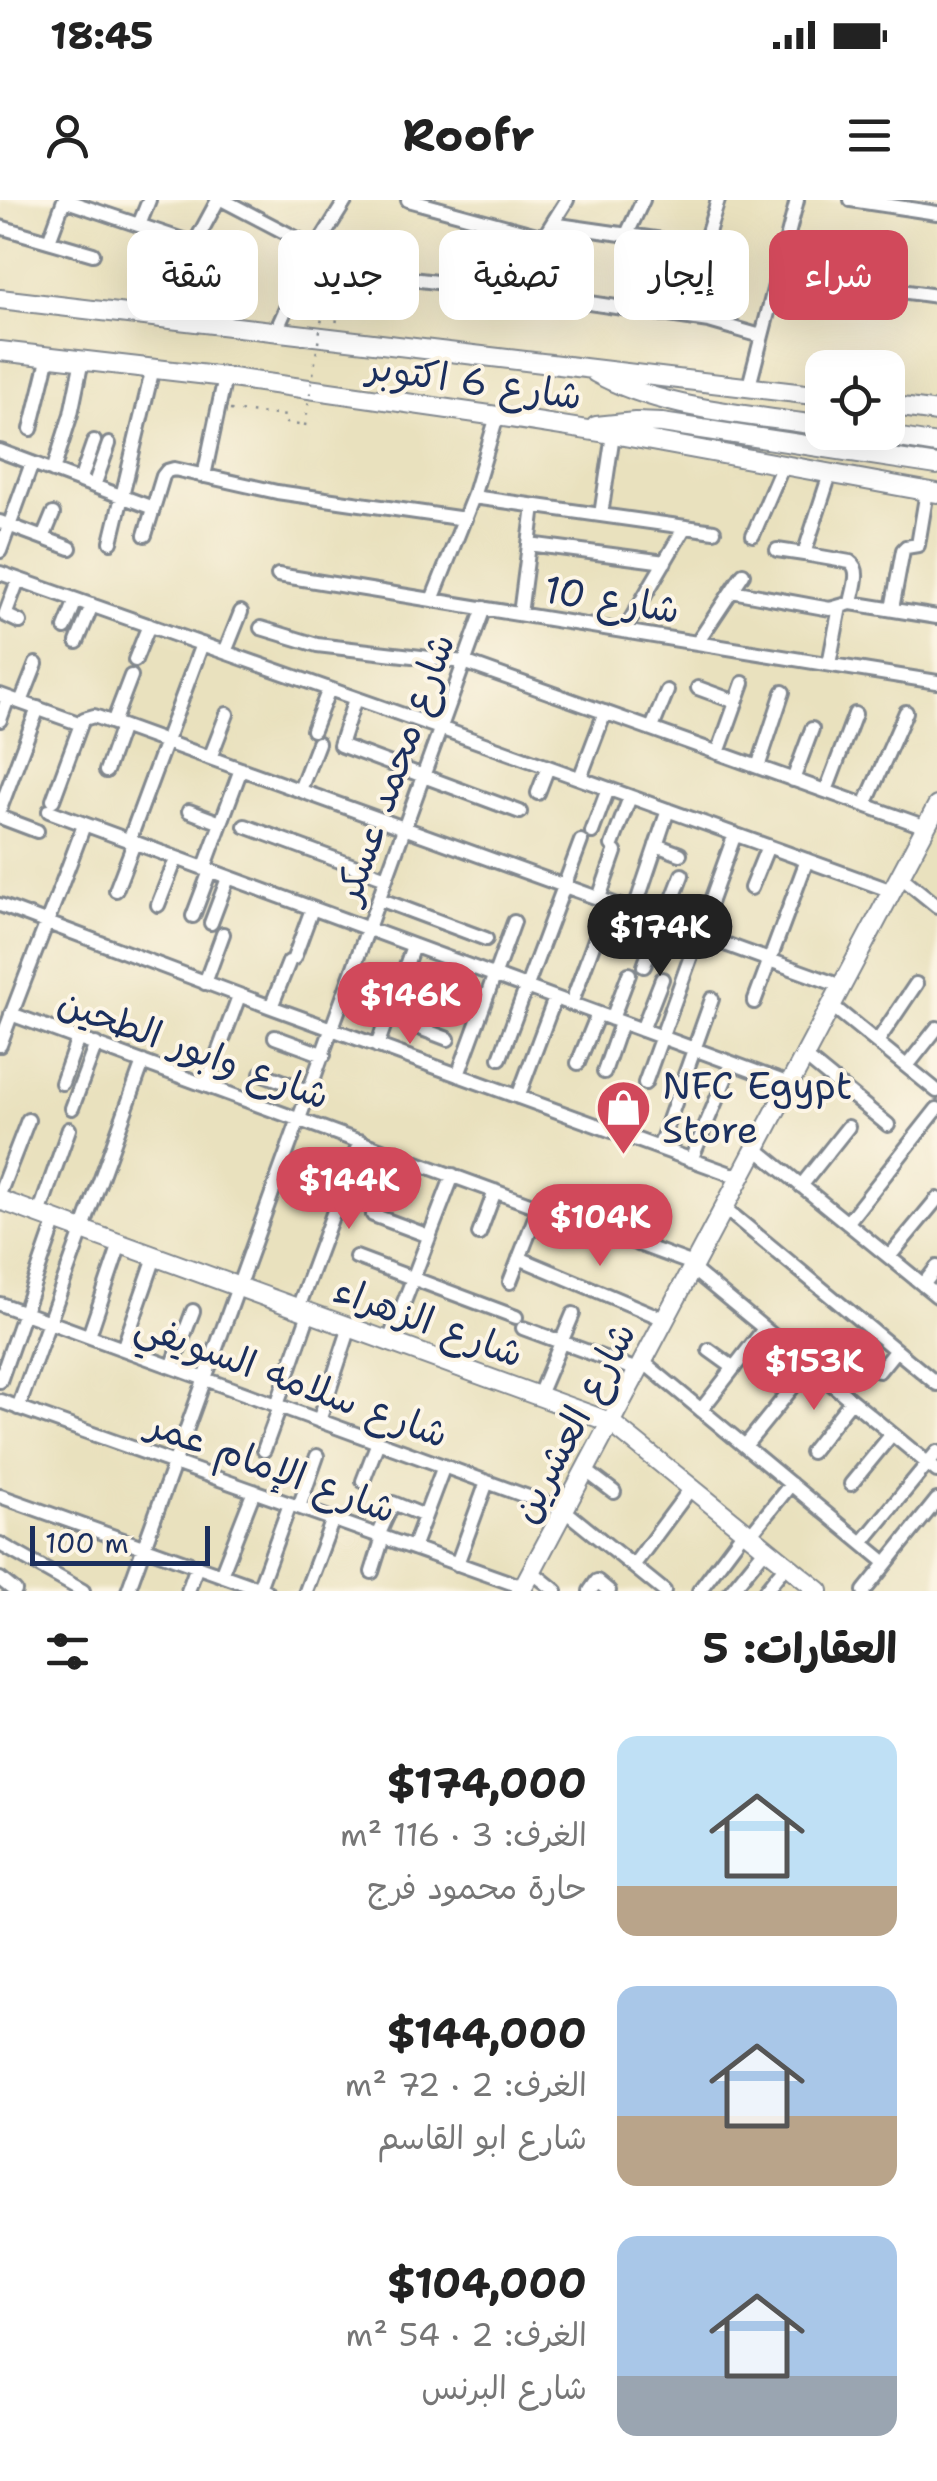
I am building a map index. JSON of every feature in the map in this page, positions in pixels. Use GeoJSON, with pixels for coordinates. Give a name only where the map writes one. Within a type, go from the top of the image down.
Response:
{"type":"FeatureCollection","features":[{"type":"Feature","properties":{"kind":"main road"},"geometry":{"type":"LineString","coordinates":[[0,299],[127,314]]}},
{"type":"Feature","properties":{"kind":"main road"},"geometry":{"type":"LineString","coordinates":[[181,320],[805,394]]}},
{"type":"Feature","properties":{"kind":"main road","name":"شارع 6 اكتوبر"},"geometry":{"type":"LineString","coordinates":[[2,356],[50,356],[153,368],[497,416],[932,492]]}},
{"type":"Feature","properties":{"kind":"main road"},"geometry":{"type":"LineString","coordinates":[[586,368],[636,393],[663,400],[805,423]]}},
{"type":"Feature","properties":{"kind":"main road"},"geometry":{"type":"LineString","coordinates":[[905,407],[937,412]]}},
{"type":"Feature","properties":{"kind":"main road"},"geometry":{"type":"LineString","coordinates":[[581,430],[621,423],[662,423],[937,465]]}},
{"type":"Feature","properties":{"kind":"main road"},"geometry":{"type":"LineString","coordinates":[[905,439],[937,444]]}},
{"type":"Feature","properties":{"kind":"main road","name":"شارع العشرين"},"geometry":{"type":"LineString","coordinates":[[525,1583],[937,806]]}},
{"type":"Feature","properties":{"kind":"main road","name":"شارع الزهراء"},"geometry":{"type":"LineString","coordinates":[[0,1196],[82,1230],[610,1422],[819,1591]]}},
{"type":"Feature","properties":{"kind":"street"},"geometry":{"type":"LineString","coordinates":[[49,241],[64,200],[99,206],[154,230]]}},
{"type":"Feature","properties":{"kind":"street"},"geometry":{"type":"LineString","coordinates":[[139,225],[148,200]]}},
{"type":"Feature","properties":{"kind":"street"},"geometry":{"type":"LineString","coordinates":[[203,230],[221,200],[280,230]]}},
{"type":"Feature","properties":{"kind":"street"},"geometry":{"type":"LineString","coordinates":[[327,200],[344,204],[327,230]]}},
{"type":"Feature","properties":{"kind":"street"},"geometry":{"type":"LineString","coordinates":[[408,200],[515,230]]}},
{"type":"Feature","properties":{"kind":"street"},"geometry":{"type":"LineString","coordinates":[[549,230],[566,200]]}},
{"type":"Feature","properties":{"kind":"street"},"geometry":{"type":"LineString","coordinates":[[629,230],[642,200]]}},
{"type":"Feature","properties":{"kind":"street"},"geometry":{"type":"LineString","coordinates":[[709,230],[718,200]]}},
{"type":"Feature","properties":{"kind":"street"},"geometry":{"type":"LineString","coordinates":[[782,200],[796,203],[789,230]]}},
{"type":"Feature","properties":{"kind":"street"},"geometry":{"type":"LineString","coordinates":[[851,200],[937,212]]}},
{"type":"Feature","properties":{"kind":"street"},"geometry":{"type":"LineString","coordinates":[[552,224],[614,232]]}},
{"type":"Feature","properties":{"kind":"street"},"geometry":{"type":"LineString","coordinates":[[0,227],[94,254]]}},
{"type":"Feature","properties":{"kind":"street"},"geometry":{"type":"LineString","coordinates":[[908,292],[937,296]]}},
{"type":"Feature","properties":{"kind":"street"},"geometry":{"type":"LineString","coordinates":[[748,386],[769,307]]}},
{"type":"Feature","properties":{"kind":"street"},"geometry":{"type":"LineString","coordinates":[[276,331],[281,320]]}},
{"type":"Feature","properties":{"kind":"street"},"geometry":{"type":"LineString","coordinates":[[702,320],[761,336]]}},
{"type":"Feature","properties":{"kind":"street"},"geometry":{"type":"LineString","coordinates":[[32,429],[50,356]]}},
{"type":"Feature","properties":{"kind":"street"},"geometry":{"type":"LineString","coordinates":[[54,471],[82,360]]}},
{"type":"Feature","properties":{"kind":"street"},"geometry":{"type":"LineString","coordinates":[[111,542],[153,368]]}},
{"type":"Feature","properties":{"kind":"street"},"geometry":{"type":"LineString","coordinates":[[204,476],[224,378]]}},
{"type":"Feature","properties":{"kind":"street"},"geometry":{"type":"LineString","coordinates":[[432,600],[473,498],[497,416]]}},
{"type":"Feature","properties":{"kind":"street"},"geometry":{"type":"LineString","coordinates":[[601,515],[613,434]]}},
{"type":"Feature","properties":{"kind":"street"},"geometry":{"type":"LineString","coordinates":[[87,484],[94,441]]}},
{"type":"Feature","properties":{"kind":"street"},"geometry":{"type":"LineString","coordinates":[[87,484],[109,444]]}},
{"type":"Feature","properties":{"kind":"street"},"geometry":{"type":"LineString","coordinates":[[0,451],[153,508]]}},
{"type":"Feature","properties":{"kind":"street"},"geometry":{"type":"LineString","coordinates":[[0,551],[5,524],[32,463]]}},
{"type":"Feature","properties":{"kind":"street"},"geometry":{"type":"LineString","coordinates":[[753,535],[783,465]]}},
{"type":"Feature","properties":{"kind":"street"},"geometry":{"type":"LineString","coordinates":[[145,534],[166,471],[174,469],[278,492],[464,519]]}},
{"type":"Feature","properties":{"kind":"street"},"geometry":{"type":"LineString","coordinates":[[804,554],[830,474]]}},
{"type":"Feature","properties":{"kind":"street"},"geometry":{"type":"LineString","coordinates":[[892,609],[903,548],[918,545],[932,492]]}},
{"type":"Feature","properties":{"kind":"street"},"geometry":{"type":"LineString","coordinates":[[473,498],[714,531]]}},
{"type":"Feature","properties":{"kind":"street"},"geometry":{"type":"LineString","coordinates":[[520,614],[534,506]]}},
{"type":"Feature","properties":{"kind":"street"},"geometry":{"type":"LineString","coordinates":[[44,538],[53,514]]}},
{"type":"Feature","properties":{"kind":"street"},"geometry":{"type":"LineString","coordinates":[[5,524],[70,548]]}},
{"type":"Feature","properties":{"kind":"street"},"geometry":{"type":"LineString","coordinates":[[624,631],[685,527]]}},
{"type":"Feature","properties":{"kind":"street"},"geometry":{"type":"LineString","coordinates":[[529,544],[664,562]]}},
{"type":"Feature","properties":{"kind":"street"},"geometry":{"type":"LineString","coordinates":[[777,550],[854,565],[856,571],[829,664]]}},
{"type":"Feature","properties":{"kind":"street"},"geometry":{"type":"LineString","coordinates":[[698,643],[743,574]]}},
{"type":"Feature","properties":{"kind":"street","name":"شارع 10"},"geometry":{"type":"LineString","coordinates":[[278,575],[937,682]]}},
{"type":"Feature","properties":{"kind":"street"},"geometry":{"type":"LineString","coordinates":[[1,576],[807,860],[896,883],[937,906]]}},
{"type":"Feature","properties":{"kind":"street"},"geometry":{"type":"LineString","coordinates":[[18,580],[5,615],[20,622]]}},
{"type":"Feature","properties":{"kind":"street"},"geometry":{"type":"LineString","coordinates":[[732,591],[830,609],[846,605],[937,617]]}},
{"type":"Feature","properties":{"kind":"street"},"geometry":{"type":"LineString","coordinates":[[65,628],[76,600]]}},
{"type":"Feature","properties":{"kind":"street"},"geometry":{"type":"LineString","coordinates":[[78,642],[92,605]]}},
{"type":"Feature","properties":{"kind":"street","name":"شارع محمد عسكر"},"geometry":{"type":"LineString","coordinates":[[128,1591],[484,608]]}},
{"type":"Feature","properties":{"kind":"street"},"geometry":{"type":"LineString","coordinates":[[225,652],[241,612]]}},
{"type":"Feature","properties":{"kind":"street"},"geometry":{"type":"LineString","coordinates":[[136,660],[149,625]]}},
{"type":"Feature","properties":{"kind":"street"},"geometry":{"type":"LineString","coordinates":[[261,628],[317,645],[464,662],[926,827]]}},
{"type":"Feature","properties":{"kind":"street"},"geometry":{"type":"LineString","coordinates":[[116,890],[202,644]]}},
{"type":"Feature","properties":{"kind":"street"},"geometry":{"type":"LineString","coordinates":[[0,720],[10,698],[36,664]]}},
{"type":"Feature","properties":{"kind":"street"},"geometry":{"type":"LineString","coordinates":[[106,771],[131,676]]}},
{"type":"Feature","properties":{"kind":"street"},"geometry":{"type":"LineString","coordinates":[[718,752],[742,683]]}},
{"type":"Feature","properties":{"kind":"street"},"geometry":{"type":"LineString","coordinates":[[698,688],[736,702]]}},
{"type":"Feature","properties":{"kind":"street"},"geometry":{"type":"LineString","coordinates":[[300,790],[329,689]]}},
{"type":"Feature","properties":{"kind":"street"},"geometry":{"type":"LineString","coordinates":[[652,728],[667,692]]}},
{"type":"Feature","properties":{"kind":"street"},"geometry":{"type":"LineString","coordinates":[[758,767],[784,692]]}},
{"type":"Feature","properties":{"kind":"street"},"geometry":{"type":"LineString","coordinates":[[10,698],[81,724]]}},
{"type":"Feature","properties":{"kind":"street"},"geometry":{"type":"LineString","coordinates":[[355,699],[340,745],[520,812]]}},
{"type":"Feature","properties":{"kind":"street"},"geometry":{"type":"LineString","coordinates":[[0,808],[38,708]]}},
{"type":"Feature","properties":{"kind":"street"},"geometry":{"type":"LineString","coordinates":[[580,778],[604,712]]}},
{"type":"Feature","properties":{"kind":"street"},"geometry":{"type":"LineString","coordinates":[[866,806],[906,712]]}},
{"type":"Feature","properties":{"kind":"street"},"geometry":{"type":"LineString","coordinates":[[210,758],[227,714]]}},
{"type":"Feature","properties":{"kind":"street"},"geometry":{"type":"LineString","coordinates":[[826,791],[855,714]]}},
{"type":"Feature","properties":{"kind":"street"},"geometry":{"type":"LineString","coordinates":[[789,1084],[84,824],[51,806],[81,724],[94,716],[118,724],[841,986]]}},
{"type":"Feature","properties":{"kind":"street"},"geometry":{"type":"LineString","coordinates":[[793,780],[812,729]]}},
{"type":"Feature","properties":{"kind":"street"},"geometry":{"type":"LineString","coordinates":[[538,793],[548,767]]}},
{"type":"Feature","properties":{"kind":"street"},"geometry":{"type":"LineString","coordinates":[[192,916],[241,769]]}},
{"type":"Feature","properties":{"kind":"street"},"geometry":{"type":"LineString","coordinates":[[500,1058],[564,886],[608,789]]}},
{"type":"Feature","properties":{"kind":"street"},"geometry":{"type":"LineString","coordinates":[[571,1004],[604,900],[630,797]]}},
{"type":"Feature","properties":{"kind":"street"},"geometry":{"type":"LineString","coordinates":[[634,911],[668,810]]}},
{"type":"Feature","properties":{"kind":"street"},"geometry":{"type":"LineString","coordinates":[[189,811],[221,823]]}},
{"type":"Feature","properties":{"kind":"street"},"geometry":{"type":"LineString","coordinates":[[0,818],[37,831]]}},
{"type":"Feature","properties":{"kind":"street"},"geometry":{"type":"LineString","coordinates":[[0,1045],[8,1007],[48,924],[84,824]]}},
{"type":"Feature","properties":{"kind":"street"},"geometry":{"type":"LineString","coordinates":[[245,826],[386,878]]}},
{"type":"Feature","properties":{"kind":"street"},"geometry":{"type":"LineString","coordinates":[[645,1082],[735,834]]}},
{"type":"Feature","properties":{"kind":"street"},"geometry":{"type":"LineString","coordinates":[[656,844],[680,854]]}},
{"type":"Feature","properties":{"kind":"street"},"geometry":{"type":"LineString","coordinates":[[751,888],[768,846]]}},
{"type":"Feature","properties":{"kind":"street"},"geometry":{"type":"LineString","coordinates":[[158,905],[176,859]]}},
{"type":"Feature","properties":{"kind":"street"},"geometry":{"type":"LineString","coordinates":[[754,1002],[807,860]]}},
{"type":"Feature","properties":{"kind":"street"},"geometry":{"type":"LineString","coordinates":[[644,966],[682,875]]}},
{"type":"Feature","properties":{"kind":"street"},"geometry":{"type":"LineString","coordinates":[[211,923],[228,878]]}},
{"type":"Feature","properties":{"kind":"street"},"geometry":{"type":"LineString","coordinates":[[379,899],[486,939]]}},
{"type":"Feature","properties":{"kind":"street"},"geometry":{"type":"LineString","coordinates":[[0,905],[739,1178]]}},
{"type":"Feature","properties":{"kind":"street"},"geometry":{"type":"LineString","coordinates":[[272,1008],[312,909]]}},
{"type":"Feature","properties":{"kind":"street"},"geometry":{"type":"LineString","coordinates":[[458,1075],[514,922]]}},
{"type":"Feature","properties":{"kind":"street"},"geometry":{"type":"LineString","coordinates":[[204,983],[223,934]]}},
{"type":"Feature","properties":{"kind":"street"},"geometry":{"type":"LineString","coordinates":[[377,1046],[414,946]]}},
{"type":"Feature","properties":{"kind":"street"},"geometry":{"type":"LineString","coordinates":[[578,1062],[610,1019],[628,974]]}},
{"type":"Feature","properties":{"kind":"street"},"geometry":{"type":"LineString","coordinates":[[642,1030],[662,979]]}},
{"type":"Feature","properties":{"kind":"street"},"geometry":{"type":"LineString","coordinates":[[877,1042],[916,984]]}},
{"type":"Feature","properties":{"kind":"street"},"geometry":{"type":"LineString","coordinates":[[206,1085],[240,996]]}},
{"type":"Feature","properties":{"kind":"street"},"geometry":{"type":"LineString","coordinates":[[518,1097],[555,998]]}},
{"type":"Feature","properties":{"kind":"street"},"geometry":{"type":"LineString","coordinates":[[659,1148],[712,1000]]}},
{"type":"Feature","properties":{"kind":"street"},"geometry":{"type":"LineString","coordinates":[[831,1004],[937,1091]]}},
{"type":"Feature","properties":{"kind":"street","name":"شارع وابور الطحين"},"geometry":{"type":"LineString","coordinates":[[8,1007],[78,1038],[692,1266],[932,1467]]}},
{"type":"Feature","properties":{"kind":"street"},"geometry":{"type":"LineString","coordinates":[[388,1016],[448,1039]]}},
{"type":"Feature","properties":{"kind":"street"},"geometry":{"type":"LineString","coordinates":[[604,1072],[610,1019]]}},
{"type":"Feature","properties":{"kind":"street"},"geometry":{"type":"LineString","coordinates":[[907,1066],[937,1028]]}},
{"type":"Feature","properties":{"kind":"street"},"geometry":{"type":"LineString","coordinates":[[275,1036],[324,1056]]}},
{"type":"Feature","properties":{"kind":"street"},"geometry":{"type":"LineString","coordinates":[[62,1083],[78,1038]]}},
{"type":"Feature","properties":{"kind":"street"},"geometry":{"type":"LineString","coordinates":[[72,1108],[96,1044]]}},
{"type":"Feature","properties":{"kind":"street"},"geometry":{"type":"LineString","coordinates":[[804,1056],[888,1125]]}},
{"type":"Feature","properties":{"kind":"street"},"geometry":{"type":"LineString","coordinates":[[18,1408],[143,1062]]}},
{"type":"Feature","properties":{"kind":"street"},"geometry":{"type":"LineString","coordinates":[[691,1160],[732,1063]]}},
{"type":"Feature","properties":{"kind":"street"},"geometry":{"type":"LineString","coordinates":[[262,1073],[310,1092]]}},
{"type":"Feature","properties":{"kind":"street"},"geometry":{"type":"LineString","coordinates":[[847,1223],[937,1109]]}},
{"type":"Feature","properties":{"kind":"street"},"geometry":{"type":"LineString","coordinates":[[0,1196],[28,1120]]}},
{"type":"Feature","properties":{"kind":"street"},"geometry":{"type":"LineString","coordinates":[[801,1186],[848,1126]]}},
{"type":"Feature","properties":{"kind":"street"},"geometry":{"type":"LineString","coordinates":[[0,1381],[24,1312],[69,1129]]}},
{"type":"Feature","properties":{"kind":"street"},"geometry":{"type":"LineString","coordinates":[[264,1450],[304,1310],[360,1141]]}},
{"type":"Feature","properties":{"kind":"street"},"geometry":{"type":"LineString","coordinates":[[755,1148],[937,1296]]}},
{"type":"Feature","properties":{"kind":"street"},"geometry":{"type":"LineString","coordinates":[[389,1342],[453,1175]]}},
{"type":"Feature","properties":{"kind":"street"},"geometry":{"type":"LineString","coordinates":[[479,1234],[495,1191]]}},
{"type":"Feature","properties":{"kind":"street"},"geometry":{"type":"LineString","coordinates":[[889,1257],[937,1199]]}},
{"type":"Feature","properties":{"kind":"street"},"geometry":{"type":"LineString","coordinates":[[510,1282],[539,1207]]}},
{"type":"Feature","properties":{"kind":"street"},"geometry":{"type":"LineString","coordinates":[[724,1208],[937,1384]]}},
{"type":"Feature","properties":{"kind":"street"},"geometry":{"type":"LineString","coordinates":[[373,1214],[429,1236]]}},
{"type":"Feature","properties":{"kind":"street"},"geometry":{"type":"LineString","coordinates":[[89,1336],[120,1244]]}},
{"type":"Feature","properties":{"kind":"street"},"geometry":{"type":"LineString","coordinates":[[122,1349],[155,1256]]}},
{"type":"Feature","properties":{"kind":"street"},"geometry":{"type":"LineString","coordinates":[[356,1257],[562,1342],[639,1365],[746,1446],[886,1563]]}},
{"type":"Feature","properties":{"kind":"street"},"geometry":{"type":"LineString","coordinates":[[519,1258],[664,1320]]}},
{"type":"Feature","properties":{"kind":"street"},"geometry":{"type":"LineString","coordinates":[[923,1285],[937,1267]]}},
{"type":"Feature","properties":{"kind":"street","name":"شارع سلامه السويفي"},"geometry":{"type":"LineString","coordinates":[[0,1304],[564,1510],[664,1591]]}},
{"type":"Feature","properties":{"kind":"street"},"geometry":{"type":"LineString","coordinates":[[172,1367],[193,1311]]}},
{"type":"Feature","properties":{"kind":"street"},"geometry":{"type":"LineString","coordinates":[[538,1396],[574,1314]]}},
{"type":"Feature","properties":{"kind":"street"},"geometry":{"type":"LineString","coordinates":[[319,1421],[350,1327]]}},
{"type":"Feature","properties":{"kind":"street"},"geometry":{"type":"LineString","coordinates":[[701,1410],[764,1329]]}},
{"type":"Feature","properties":{"kind":"street"},"geometry":{"type":"LineString","coordinates":[[709,1350],[734,1368]]}},
{"type":"Feature","properties":{"kind":"street"},"geometry":{"type":"LineString","coordinates":[[879,1371],[896,1350]]}},
{"type":"Feature","properties":{"kind":"street"},"geometry":{"type":"LineString","coordinates":[[746,1446],[810,1366]]}},
{"type":"Feature","properties":{"kind":"street","name":"شارع الإمام عمر"},"geometry":{"type":"LineString","coordinates":[[0,1401],[456,1564],[525,1583]]}},
{"type":"Feature","properties":{"kind":"street"},"geometry":{"type":"LineString","coordinates":[[811,1452],[852,1401]]}},
{"type":"Feature","properties":{"kind":"street"},"geometry":{"type":"LineString","coordinates":[[852,1484],[892,1434]]}},
{"type":"Feature","properties":{"kind":"street"},"geometry":{"type":"LineString","coordinates":[[363,1481],[378,1442]]}},
{"type":"Feature","properties":{"kind":"street"},"geometry":{"type":"LineString","coordinates":[[862,1543],[932,1467],[937,1452]]}},
{"type":"Feature","properties":{"kind":"street"},"geometry":{"type":"LineString","coordinates":[[0,1496],[261,1590],[318,1456]]}},
{"type":"Feature","properties":{"kind":"street"},"geometry":{"type":"LineString","coordinates":[[413,1548],[444,1466]]}},
{"type":"Feature","properties":{"kind":"street"},"geometry":{"type":"LineString","coordinates":[[584,1470],[614,1492]]}},
{"type":"Feature","properties":{"kind":"street"},"geometry":{"type":"LineString","coordinates":[[456,1564],[487,1482]]}},
{"type":"Feature","properties":{"kind":"street"},"geometry":{"type":"LineString","coordinates":[[699,1591],[791,1484]]}},
{"type":"Feature","properties":{"kind":"street"},"geometry":{"type":"LineString","coordinates":[[633,1566],[691,1488]]}},
{"type":"Feature","properties":{"kind":"street"},"geometry":{"type":"LineString","coordinates":[[220,1575],[254,1492]]}},
{"type":"Feature","properties":{"kind":"street"},"geometry":{"type":"LineString","coordinates":[[864,1591],[937,1500]]}},
{"type":"Feature","properties":{"kind":"street"},"geometry":{"type":"LineString","coordinates":[[372,1572],[392,1504],[425,1516]]}},
{"type":"Feature","properties":{"kind":"street"},"geometry":{"type":"LineString","coordinates":[[306,1591],[333,1520]]}},
{"type":"Feature","properties":{"kind":"street"},"geometry":{"type":"LineString","coordinates":[[730,1591],[766,1548]]}},
{"type":"Feature","properties":{"kind":"street"},"geometry":{"type":"LineString","coordinates":[[3,1550],[83,1591]]}},
{"type":"Feature","properties":{"kind":"street"},"geometry":{"type":"LineString","coordinates":[[765,1591],[786,1565]]}},
{"type":"Feature","properties":{"kind":"street"},"geometry":{"type":"LineString","coordinates":[[188,1591],[196,1566]]}},
{"type":"Feature","properties":{"kind":"street"},"geometry":{"type":"LineString","coordinates":[[0,1580],[15,1591]]}},
{"type":"Feature","properties":{"kind":"street"},"geometry":{"type":"LineString","coordinates":[[590,1591],[598,1581],[609,1591]]}},
{"type":"Feature","properties":{"kind":"street"},"geometry":{"type":"LineString","coordinates":[[525,1583],[556,1591]]}},
{"type":"Feature","properties":{"kind":"path"},"geometry":{"type":"LineString","coordinates":[[219,408],[286,416],[286,423],[306,426],[323,312],[304,308],[305,302],[339,307],[336,325]]}},
{"type":"Feature","properties":{"kind":"place","name":"NFC Egypt Store"},"geometry":{"type":"Point","coordinates":[623,1156]}}]}
